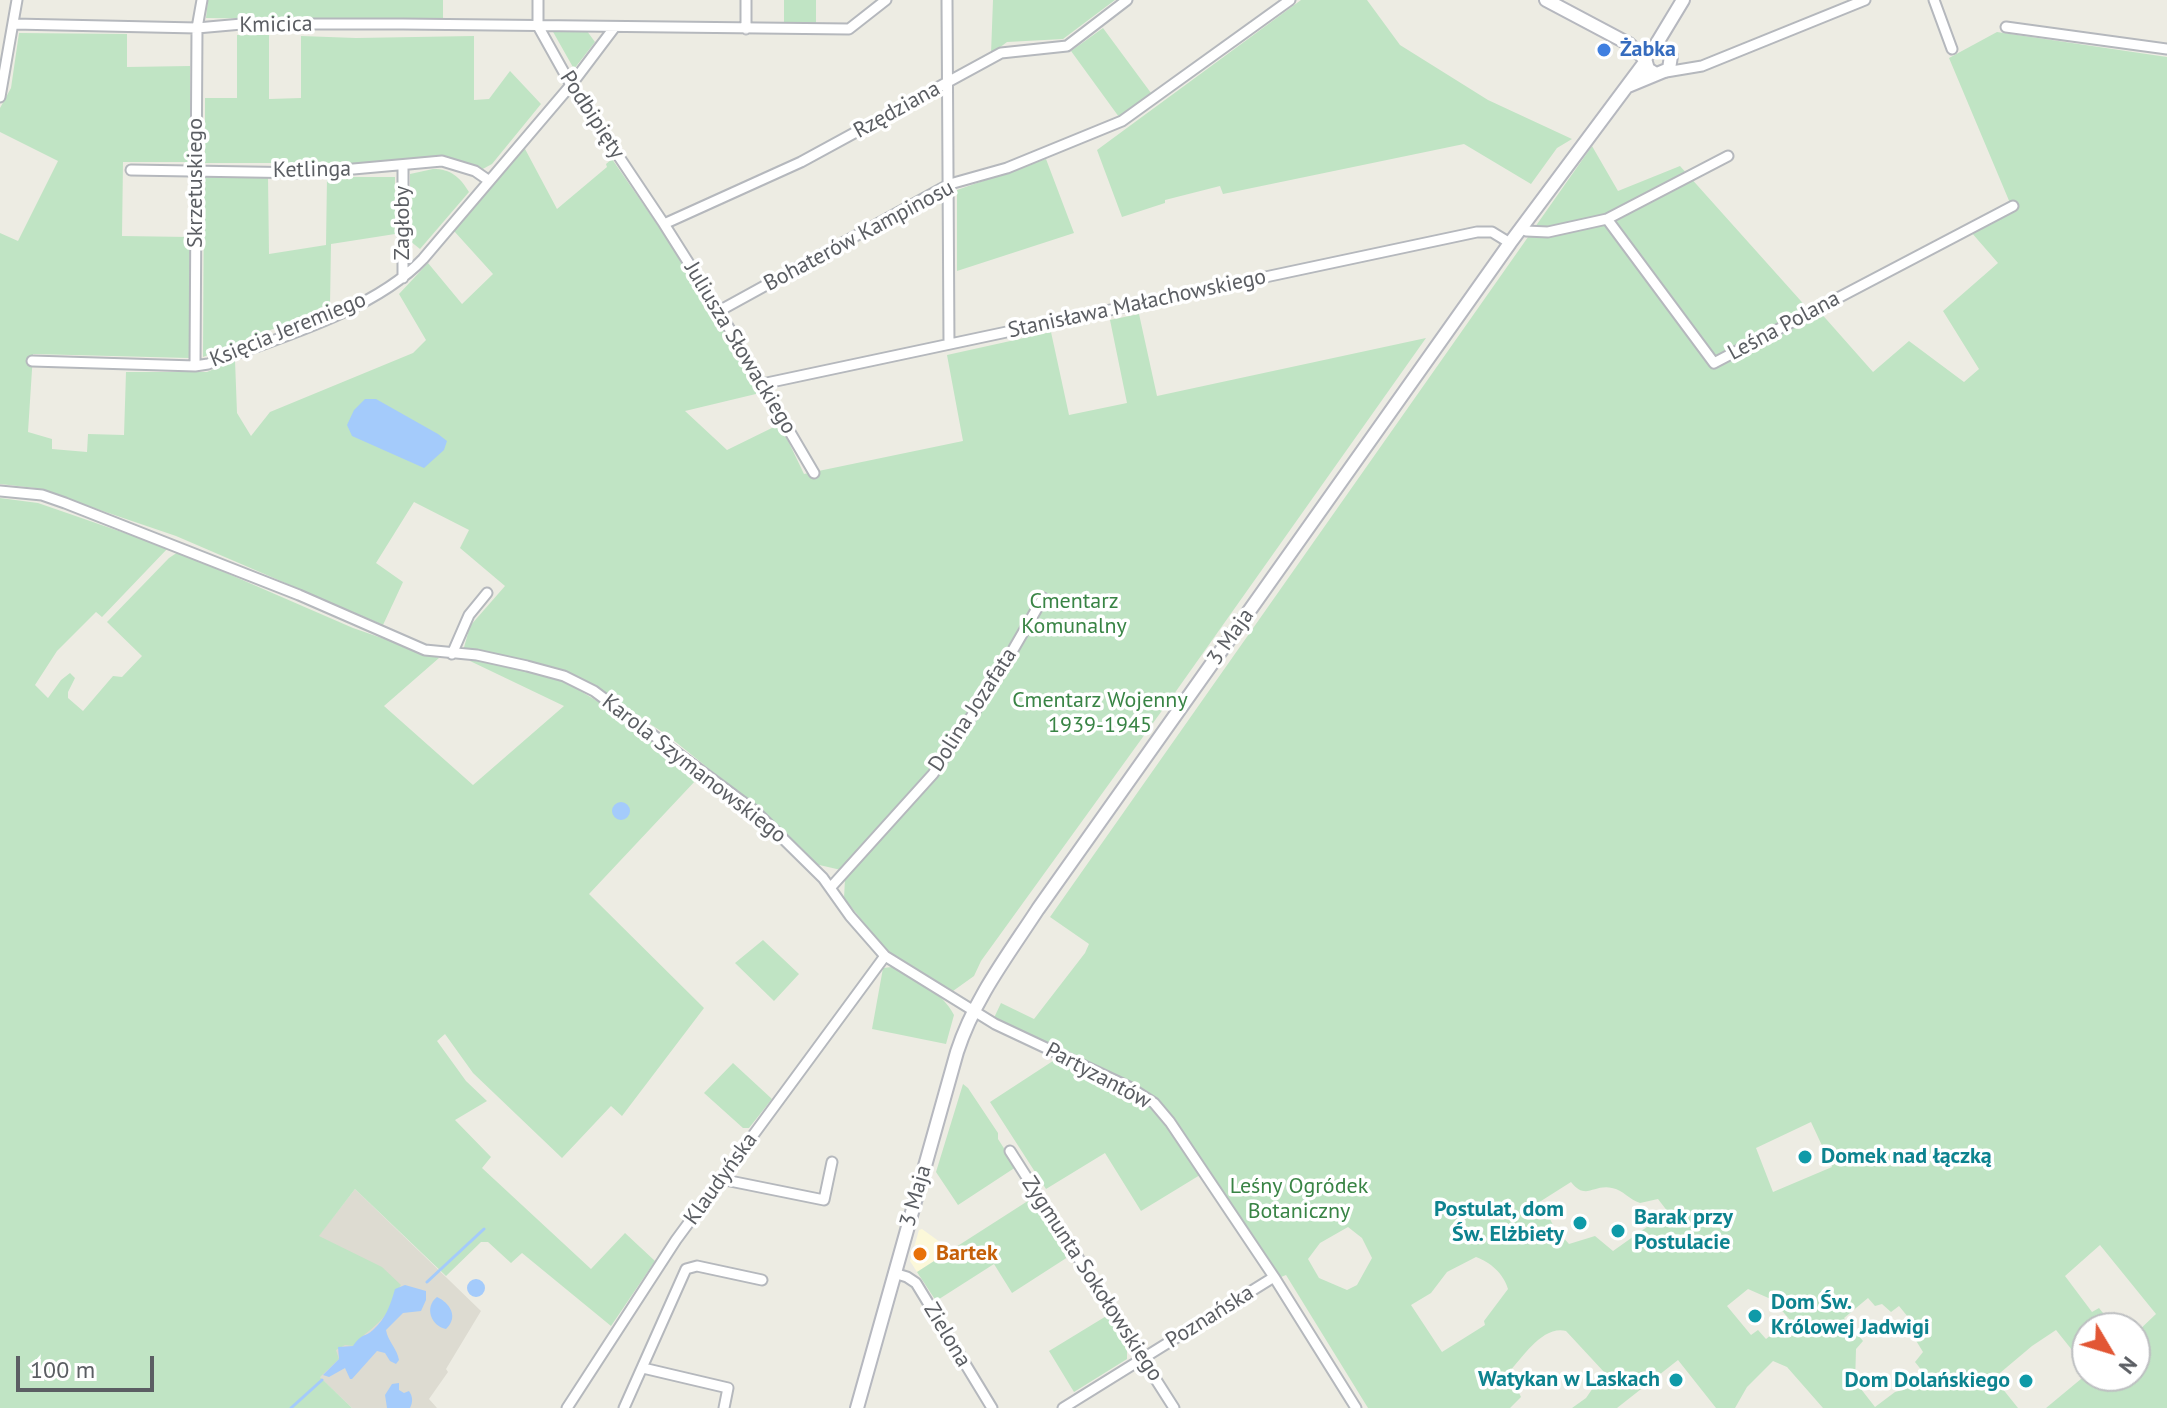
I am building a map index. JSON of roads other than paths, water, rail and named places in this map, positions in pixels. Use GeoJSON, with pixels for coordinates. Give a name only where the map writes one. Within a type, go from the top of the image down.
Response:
{"type":"FeatureCollection","features":[{"type":"Feature","properties":{"kind":"street"},"geometry":{"type":"LineString","coordinates":[[0,97],[17,0]]}},
{"type":"Feature","properties":{"kind":"street","name":"Skrzetuskiego"},"geometry":{"type":"LineString","coordinates":[[195,366],[197,28],[202,0]]}},
{"type":"Feature","properties":{"kind":"street","name":"Podbipięty"},"geometry":{"type":"LineString","coordinates":[[538,0],[538,26],[571,85],[664,224]]}},
{"type":"Feature","properties":{"kind":"street"},"geometry":{"type":"LineString","coordinates":[[746,0],[746,29]]}},
{"type":"Feature","properties":{"kind":"street"},"geometry":{"type":"LineString","coordinates":[[538,26],[849,29],[886,0]]}},
{"type":"Feature","properties":{"kind":"street"},"geometry":{"type":"LineString","coordinates":[[947,0],[949,344]]}},
{"type":"Feature","properties":{"kind":"street","name":"Rzędziana"},"geometry":{"type":"LineString","coordinates":[[664,224],[801,162],[1001,53],[1067,46],[1127,0]]}},
{"type":"Feature","properties":{"kind":"street","name":"Bohaterów Kampinosu"},"geometry":{"type":"LineString","coordinates":[[719,311],[950,184],[1007,168],[1122,121],[1290,0]]}},
{"type":"Feature","properties":{"kind":"street"},"geometry":{"type":"LineString","coordinates":[[1546,0],[1649,55]]}},
{"type":"Feature","properties":{"kind":"street"},"geometry":{"type":"LineString","coordinates":[[1649,55],[1650,71],[1666,64],[1692,69],[1865,0]]}},
{"type":"Feature","properties":{"kind":"street"},"geometry":{"type":"LineString","coordinates":[[1934,0],[1952,49]]}},
{"type":"Feature","properties":{"kind":"street","name":"3 Maja"},"geometry":{"type":"LineString","coordinates":[[857,1408],[954,1060],[987,985],[1510,243],[1649,55],[1680,5]]}},
{"type":"Feature","properties":{"kind":"street","name":"3 Maja"},"geometry":{"type":"LineString","coordinates":[[1625,88],[1666,64],[1680,5]]}},
{"type":"Feature","properties":{"kind":"street","name":"Kmicica"},"geometry":{"type":"LineString","coordinates":[[14,24],[197,28],[242,24],[538,26]]}},
{"type":"Feature","properties":{"kind":"street"},"geometry":{"type":"LineString","coordinates":[[2006,27],[2167,49]]}},
{"type":"Feature","properties":{"kind":"street","name":"Księcia Jeremiego"},"geometry":{"type":"LineString","coordinates":[[32,361],[208,364],[345,311],[403,278],[423,259],[571,85],[614,28]]}},
{"type":"Feature","properties":{"kind":"street"},"geometry":{"type":"LineString","coordinates":[[1649,55],[1664,48],[1666,64]]}},
{"type":"Feature","properties":{"kind":"street"},"geometry":{"type":"LineString","coordinates":[[1526,231],[1548,232],[1607,219],[1728,156]]}},
{"type":"Feature","properties":{"kind":"street","name":"Ketlinga"},"geometry":{"type":"LineString","coordinates":[[131,170],[309,173],[403,167],[442,161],[475,171],[488,180]]}},
{"type":"Feature","properties":{"kind":"street","name":"Zagłoby"},"geometry":{"type":"LineString","coordinates":[[403,167],[403,278]]}},
{"type":"Feature","properties":{"kind":"street","name":"Leśna Polana"},"geometry":{"type":"LineString","coordinates":[[1607,219],[1714,363],[2013,206]]}},
{"type":"Feature","properties":{"kind":"street","name":"Juliusza Słowackiego"},"geometry":{"type":"LineString","coordinates":[[664,224],[814,473]]}},
{"type":"Feature","properties":{"kind":"street","name":"Stanisława Małachowskiego"},"geometry":{"type":"LineString","coordinates":[[762,384],[1477,232],[1492,232],[1510,243]]}},
{"type":"Feature","properties":{"kind":"street","name":"Karola Szymanowskiego"},"geometry":{"type":"LineString","coordinates":[[0,491],[42,495],[65,503],[299,595],[425,650],[477,655],[527,666],[564,676],[594,691],[755,811],[831,887],[850,916],[885,956],[974,1011]]}},
{"type":"Feature","properties":{"kind":"street"},"geometry":{"type":"LineString","coordinates":[[452,654],[466,621],[487,593]]}},
{"type":"Feature","properties":{"kind":"street","name":"Dolina Jozafata"},"geometry":{"type":"LineString","coordinates":[[831,887],[933,774],[995,681],[1043,598]]}},
{"type":"Feature","properties":{"kind":"street","name":"Klaudyńska"},"geometry":{"type":"LineString","coordinates":[[567,1408],[676,1240],[885,956]]}},
{"type":"Feature","properties":{"kind":"street","name":"Partyzantów"},"geometry":{"type":"LineString","coordinates":[[974,1011],[1129,1087],[1154,1103],[1274,1277],[1356,1408]]}},
{"type":"Feature","properties":{"kind":"street","name":"Zygmunta Sokołowskiego"},"geometry":{"type":"LineString","coordinates":[[1010,1151],[1174,1408]]}},
{"type":"Feature","properties":{"kind":"street"},"geometry":{"type":"LineString","coordinates":[[720,1179],[824,1200],[832,1162]]}},
{"type":"Feature","properties":{"kind":"street"},"geometry":{"type":"LineString","coordinates":[[624,1408],[686,1269],[697,1266],[762,1280]]}},
{"type":"Feature","properties":{"kind":"street","name":"Zielona"},"geometry":{"type":"LineString","coordinates":[[894,1273],[916,1283],[992,1408]]}},
{"type":"Feature","properties":{"kind":"street","name":"Poznańska"},"geometry":{"type":"LineString","coordinates":[[1063,1408],[1274,1277]]}},
{"type":"Feature","properties":{"kind":"street"},"geometry":{"type":"LineString","coordinates":[[643,1368],[728,1388],[724,1408]]}},
{"type":"Feature","properties":{"kind":"water"},"geometry":{"type":"Polygon","coordinates":[[[365,399],[376,399],[438,434],[447,441],[444,450],[424,468],[352,436],[347,425],[354,410],[365,399]]]}},
{"type":"Feature","properties":{"kind":"water"},"geometry":{"type":"Polygon","coordinates":[[[621,802],[630,811],[621,820],[612,811],[621,802]]]}},
{"type":"Feature","properties":{"kind":"water"},"geometry":{"type":"Polygon","coordinates":[[[476,1279],[485,1288],[476,1297],[467,1288],[476,1279]]]}},
{"type":"Feature","properties":{"kind":"water"},"geometry":{"type":"Polygon","coordinates":[[[405,1285],[426,1291],[426,1300],[421,1311],[403,1313],[386,1330],[398,1356],[396,1364],[385,1353],[377,1351],[352,1379],[345,1368],[329,1377],[323,1375],[339,1359],[338,1347],[353,1346],[373,1330],[387,1311],[395,1289],[405,1285]]]}},
{"type":"Feature","properties":{"kind":"water"},"geometry":{"type":"Polygon","coordinates":[[[437,1297],[451,1311],[452,1320],[446,1329],[436,1324],[431,1316],[431,1306],[437,1297]]]}},
{"type":"Feature","properties":{"kind":"water"},"geometry":{"type":"Polygon","coordinates":[[[399,1383],[399,1390],[404,1393],[409,1391],[411,1395],[410,1408],[387,1408],[385,1395],[392,1384],[399,1383]]]}},
{"type":"Feature","properties":{"kind":"waterway"},"geometry":{"type":"LineString","coordinates":[[427,1282],[484,1229]]}},
{"type":"Feature","properties":{"kind":"waterway"},"geometry":{"type":"LineString","coordinates":[[291,1408],[322,1380]]}},
{"type":"Feature","properties":{"kind":"place","name":"Żabka"},"geometry":{"type":"Point","coordinates":[1604,50]}},
{"type":"Feature","properties":{"kind":"place","name":"Domek nad łączką"},"geometry":{"type":"Point","coordinates":[1805,1157]}},
{"type":"Feature","properties":{"kind":"place","name":"Postulat, dom Św. Elżbiety"},"geometry":{"type":"Point","coordinates":[1580,1223]}},
{"type":"Feature","properties":{"kind":"place","name":"Barak przy Postulacie"},"geometry":{"type":"Point","coordinates":[1618,1231]}},
{"type":"Feature","properties":{"kind":"place","name":"Bartek"},"geometry":{"type":"Point","coordinates":[920,1254]}},
{"type":"Feature","properties":{"kind":"place","name":"Dom Św. Królowej Jadwigi"},"geometry":{"type":"Point","coordinates":[1755,1316]}},
{"type":"Feature","properties":{"kind":"place","name":"Watykan w Laskach"},"geometry":{"type":"Point","coordinates":[1676,1380]}},
{"type":"Feature","properties":{"kind":"place","name":"Dom Dolańskiego"},"geometry":{"type":"Point","coordinates":[2026,1381]}},
{"type":"Feature","properties":{"kind":"park label","name":"Cmentarz Komunalny"},"geometry":{"type":"Point","coordinates":[1074,614]}},
{"type":"Feature","properties":{"kind":"park label","name":"Cmentarz Wojenny 1939-1945"},"geometry":{"type":"Point","coordinates":[1100,714]}},
{"type":"Feature","properties":{"kind":"park label","name":"Leśny Ogródek Botaniczny"},"geometry":{"type":"Point","coordinates":[1299,1200]}}]}
